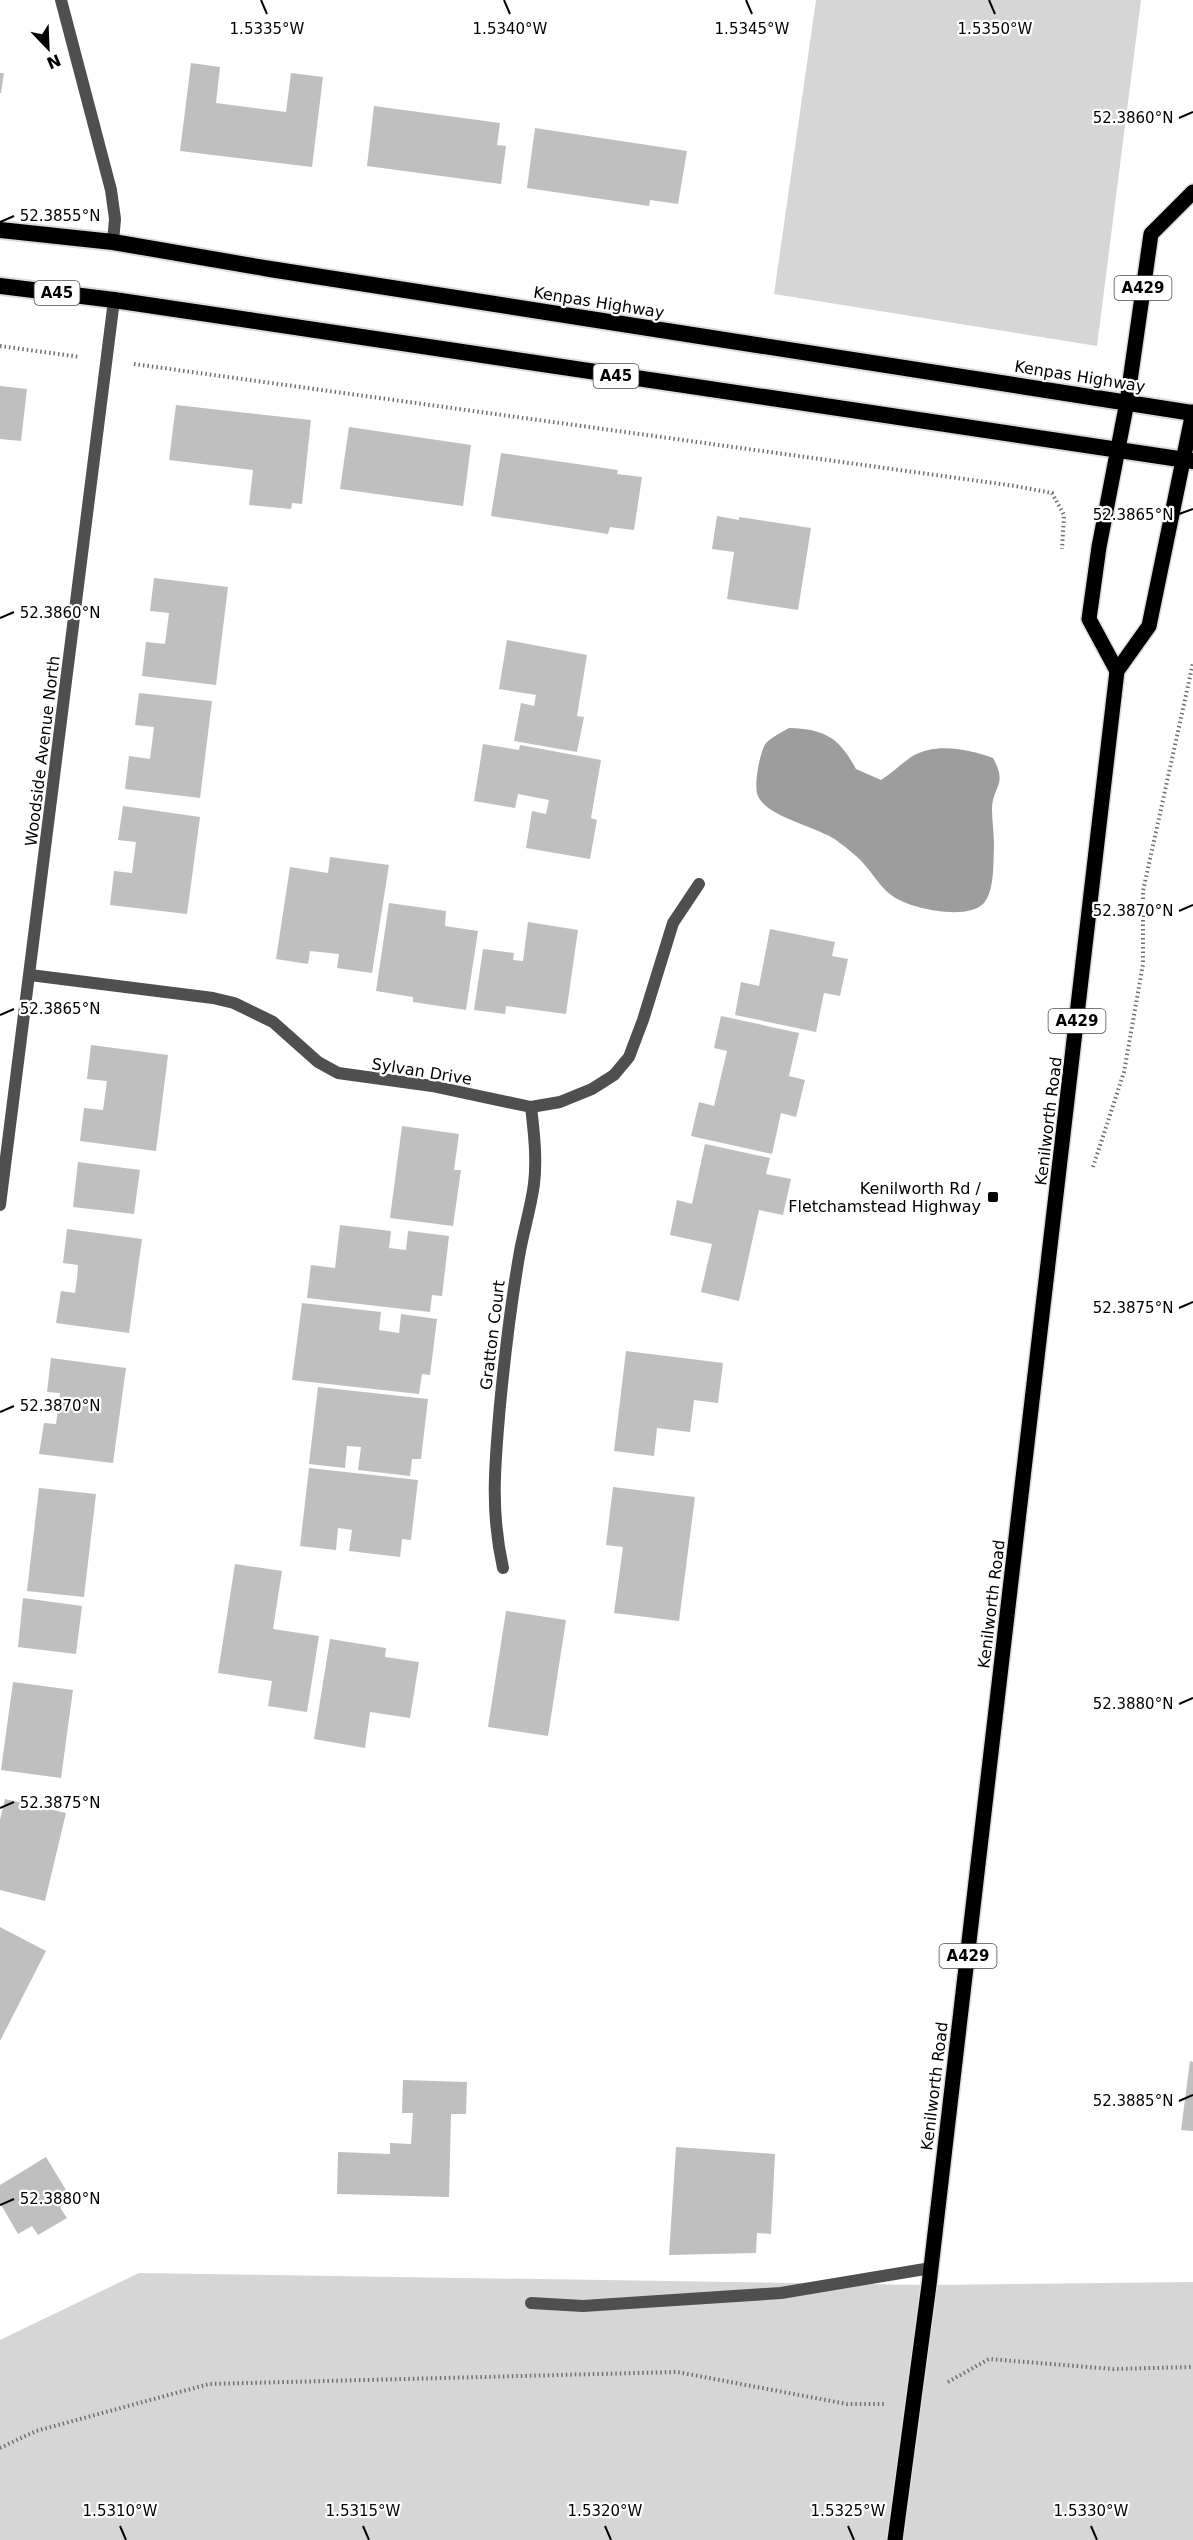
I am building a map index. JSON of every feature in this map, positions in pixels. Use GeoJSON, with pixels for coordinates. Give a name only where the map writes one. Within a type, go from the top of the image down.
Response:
{"type":"FeatureCollection","features":[{"type":"Feature","properties":{"kind":"highway","name":"Kenpas Highway"},"geometry":{"type":"LineString","coordinates":[[0,230],[113,242],[408,291],[1193,412]]}},
{"type":"Feature","properties":{"kind":"highway","name":"A45"},"geometry":{"type":"LineString","coordinates":[[0,286],[114,300],[1189,460]]}},
{"type":"Feature","properties":{"kind":"main road","name":"A429"},"geometry":{"type":"LineString","coordinates":[[1117,671],[1089,619],[1128,402],[1151,234],[1193,192]]}},
{"type":"Feature","properties":{"kind":"main road","name":"Kenilworth Road"},"geometry":{"type":"LineString","coordinates":[[895,2540],[931,2268],[1117,671],[1149,627],[1189,460],[1193,412]]}},
{"type":"Feature","properties":{"kind":"street"},"geometry":{"type":"LineString","coordinates":[[61,0],[79,60],[111,190],[115,219],[113,242]]}},
{"type":"Feature","properties":{"kind":"street","name":"Woodside Avenue North"},"geometry":{"type":"LineString","coordinates":[[0,1205],[114,300]]}},
{"type":"Feature","properties":{"kind":"street","name":"Sylvan Drive"},"geometry":{"type":"LineString","coordinates":[[30,975],[213,998],[234,1003],[273,1022],[318,1062],[338,1073],[432,1086],[531,1107],[560,1102],[592,1089],[614,1075],[628,1057],[643,1020],[673,923],[699,884]]}},
{"type":"Feature","properties":{"kind":"street","name":"Gratton Court"},"geometry":{"type":"LineString","coordinates":[[503,1568],[496,1537],[494,1494],[506,1349],[520,1250],[534,1184],[535,1141],[531,1107]]}},
{"type":"Feature","properties":{"kind":"street"},"geometry":{"type":"LineString","coordinates":[[531,2303],[583,2306],[782,2293],[931,2268]]}},
{"type":"Feature","properties":{"kind":"path"},"geometry":{"type":"LineString","coordinates":[[0,346],[1015,486],[1052,493],[1064,515],[1062,549]]}},
{"type":"Feature","properties":{"kind":"path"},"geometry":{"type":"LineString","coordinates":[[0,2448],[36,2431],[209,2384],[678,2372],[847,2404],[913,2404],[989,2359],[1113,2369],[1193,2367]]}},
{"type":"Feature","properties":{"kind":"shaded area"},"geometry":{"type":"Polygon","coordinates":[[[816,0],[1141,0],[1097,346],[774,294],[816,0]]]}},
{"type":"Feature","properties":{"kind":"shaded area"},"geometry":{"type":"Polygon","coordinates":[[[789,728],[812,730],[829,737],[843,749],[856,769],[881,780],[911,757],[930,750],[941,748],[962,750],[993,758],[1000,780],[992,809],[993,875],[988,897],[984,903],[966,911],[953,912],[913,906],[894,897],[880,885],[862,862],[836,840],[771,810],[763,803],[758,796],[756,785],[762,753],[766,743],[789,728]]]}},
{"type":"Feature","properties":{"kind":"shaded area"},"geometry":{"type":"Polygon","coordinates":[[[139,2273],[929,2285],[1193,2282],[1193,2540],[0,2540],[0,2340],[139,2273]]]}},
{"type":"Feature","properties":{"kind":"building"},"geometry":{"type":"Polygon","coordinates":[[[191,63],[220,67],[216,103],[286,112],[291,73],[323,77],[312,167],[180,151],[191,63]]]}},
{"type":"Feature","properties":{"kind":"building"},"geometry":{"type":"Polygon","coordinates":[[[0,73],[4,73],[1,93],[0,93],[0,73]]]}},
{"type":"Feature","properties":{"kind":"building"},"geometry":{"type":"Polygon","coordinates":[[[374,106],[500,123],[497,145],[506,146],[501,184],[367,166],[374,106]]]}},
{"type":"Feature","properties":{"kind":"building"},"geometry":{"type":"Polygon","coordinates":[[[535,128],[687,151],[678,204],[650,200],[649,206],[527,188],[535,128]]]}},
{"type":"Feature","properties":{"kind":"building"},"geometry":{"type":"Polygon","coordinates":[[[0,386],[27,389],[21,441],[0,439],[0,386]]]}},
{"type":"Feature","properties":{"kind":"building"},"geometry":{"type":"Polygon","coordinates":[[[176,405],[311,420],[302,504],[292,503],[291,509],[249,505],[253,470],[169,460],[176,405]]]}},
{"type":"Feature","properties":{"kind":"building"},"geometry":{"type":"Polygon","coordinates":[[[349,427],[471,445],[463,506],[340,489],[349,427]]]}},
{"type":"Feature","properties":{"kind":"building"},"geometry":{"type":"Polygon","coordinates":[[[501,453],[618,470],[617,474],[642,477],[634,530],[610,527],[608,534],[491,516],[501,453]]]}},
{"type":"Feature","properties":{"kind":"building"},"geometry":{"type":"Polygon","coordinates":[[[717,516],[811,528],[798,610],[727,599],[734,552],[712,549],[717,516]]]}},
{"type":"Feature","properties":{"kind":"building"},"geometry":{"type":"Polygon","coordinates":[[[154,578],[228,587],[216,685],[142,676],[146,642],[165,644],[169,613],[150,611],[154,578]]]}},
{"type":"Feature","properties":{"kind":"building"},"geometry":{"type":"Polygon","coordinates":[[[507,640],[587,655],[577,716],[584,717],[577,752],[514,741],[521,703],[534,706],[536,695],[499,689],[507,640]]]}},
{"type":"Feature","properties":{"kind":"building"},"geometry":{"type":"Polygon","coordinates":[[[139,693],[212,701],[200,798],[125,789],[129,756],[150,759],[154,727],[135,725],[139,693]]]}},
{"type":"Feature","properties":{"kind":"building"},"geometry":{"type":"Polygon","coordinates":[[[483,744],[519,750],[520,745],[601,760],[591,818],[597,820],[590,859],[526,848],[532,811],[546,814],[549,800],[518,794],[515,808],[474,801],[483,744]]]}},
{"type":"Feature","properties":{"kind":"building"},"geometry":{"type":"Polygon","coordinates":[[[123,806],[200,817],[187,914],[110,905],[114,871],[132,873],[136,842],[118,840],[123,806]]]}},
{"type":"Feature","properties":{"kind":"building"},"geometry":{"type":"Polygon","coordinates":[[[330,857],[389,865],[372,973],[337,968],[339,954],[310,951],[308,964],[276,959],[290,867],[328,873],[330,857]]]}},
{"type":"Feature","properties":{"kind":"building"},"geometry":{"type":"Polygon","coordinates":[[[389,903],[446,911],[445,926],[478,931],[466,1010],[413,1002],[413,997],[376,991],[389,903]]]}},
{"type":"Feature","properties":{"kind":"building"},"geometry":{"type":"Polygon","coordinates":[[[528,922],[578,930],[566,1014],[506,1006],[505,1014],[474,1010],[483,949],[514,953],[513,960],[523,961],[528,922]]]}},
{"type":"Feature","properties":{"kind":"building"},"geometry":{"type":"Polygon","coordinates":[[[770,929],[835,942],[832,956],[848,959],[840,996],[824,993],[816,1032],[735,1015],[741,982],[759,986],[770,929]]]}},
{"type":"Feature","properties":{"kind":"building"},"geometry":{"type":"Polygon","coordinates":[[[721,1016],[799,1033],[789,1076],[805,1080],[796,1117],[781,1113],[772,1154],[691,1136],[699,1102],[714,1106],[727,1051],[714,1048],[721,1016]]]}},
{"type":"Feature","properties":{"kind":"building"},"geometry":{"type":"Polygon","coordinates":[[[91,1045],[168,1055],[156,1151],[80,1141],[84,1108],[103,1110],[107,1081],[87,1079],[91,1045]]]}},
{"type":"Feature","properties":{"kind":"building"},"geometry":{"type":"Polygon","coordinates":[[[402,1126],[459,1134],[454,1170],[461,1170],[453,1226],[390,1218],[402,1126]]]}},
{"type":"Feature","properties":{"kind":"building"},"geometry":{"type":"Polygon","coordinates":[[[705,1144],[770,1158],[766,1174],[791,1179],[783,1215],[759,1210],[739,1301],[701,1292],[712,1244],[670,1235],[677,1200],[692,1204],[705,1144]]]}},
{"type":"Feature","properties":{"kind":"building"},"geometry":{"type":"Polygon","coordinates":[[[78,1162],[140,1170],[134,1214],[73,1207],[78,1162]]]}},
{"type":"Feature","properties":{"kind":"building"},"geometry":{"type":"Polygon","coordinates":[[[340,1225],[391,1231],[389,1248],[406,1250],[408,1231],[449,1236],[442,1296],[432,1295],[430,1312],[307,1298],[311,1265],[335,1268],[340,1225]]]}},
{"type":"Feature","properties":{"kind":"building"},"geometry":{"type":"Polygon","coordinates":[[[67,1229],[142,1239],[129,1333],[56,1323],[61,1291],[75,1293],[77,1278],[78,1265],[63,1263],[67,1229]]]}},
{"type":"Feature","properties":{"kind":"building"},"geometry":{"type":"Polygon","coordinates":[[[302,1303],[381,1312],[379,1330],[399,1333],[401,1314],[437,1319],[430,1375],[422,1374],[419,1394],[292,1380],[302,1303]]]}},
{"type":"Feature","properties":{"kind":"building"},"geometry":{"type":"Polygon","coordinates":[[[626,1351],[723,1363],[718,1403],[694,1400],[690,1432],[657,1428],[654,1456],[614,1451],[626,1351]]]}},
{"type":"Feature","properties":{"kind":"building"},"geometry":{"type":"Polygon","coordinates":[[[51,1358],[126,1368],[113,1463],[39,1454],[44,1423],[56,1424],[60,1393],[47,1392],[51,1358]]]}},
{"type":"Feature","properties":{"kind":"building"},"geometry":{"type":"Polygon","coordinates":[[[318,1387],[428,1399],[421,1459],[412,1459],[410,1476],[358,1470],[361,1447],[347,1446],[345,1468],[309,1464],[318,1387]]]}},
{"type":"Feature","properties":{"kind":"building"},"geometry":{"type":"Polygon","coordinates":[[[309,1468],[418,1480],[411,1540],[402,1539],[400,1557],[349,1551],[352,1530],[338,1528],[336,1550],[300,1546],[309,1468]]]}},
{"type":"Feature","properties":{"kind":"building"},"geometry":{"type":"Polygon","coordinates":[[[613,1487],[695,1497],[679,1621],[614,1613],[623,1547],[606,1545],[613,1487]]]}},
{"type":"Feature","properties":{"kind":"building"},"geometry":{"type":"Polygon","coordinates":[[[39,1488],[96,1494],[84,1597],[27,1591],[39,1488]]]}},
{"type":"Feature","properties":{"kind":"building"},"geometry":{"type":"Polygon","coordinates":[[[235,1564],[282,1571],[273,1629],[319,1636],[307,1712],[268,1706],[272,1681],[218,1673],[235,1564]]]}},
{"type":"Feature","properties":{"kind":"building"},"geometry":{"type":"Polygon","coordinates":[[[23,1598],[82,1606],[76,1654],[18,1647],[23,1598]]]}},
{"type":"Feature","properties":{"kind":"building"},"geometry":{"type":"Polygon","coordinates":[[[506,1611],[566,1620],[548,1736],[488,1727],[506,1611]]]}},
{"type":"Feature","properties":{"kind":"building"},"geometry":{"type":"Polygon","coordinates":[[[330,1639],[386,1648],[385,1657],[419,1662],[410,1718],[370,1712],[365,1748],[314,1739],[330,1639]]]}},
{"type":"Feature","properties":{"kind":"building"},"geometry":{"type":"Polygon","coordinates":[[[13,1682],[73,1690],[61,1778],[1,1770],[13,1682]]]}},
{"type":"Feature","properties":{"kind":"building"},"geometry":{"type":"Polygon","coordinates":[[[5,1799],[66,1813],[45,1901],[0,1890],[0,1820],[5,1799]]]}},
{"type":"Feature","properties":{"kind":"building"},"geometry":{"type":"Polygon","coordinates":[[[0,1927],[46,1951],[0,2041],[0,1927]]]}},
{"type":"Feature","properties":{"kind":"building"},"geometry":{"type":"Polygon","coordinates":[[[1190,2061],[1193,2062],[1193,2131],[1181,2130],[1190,2061]]]}},
{"type":"Feature","properties":{"kind":"building"},"geometry":{"type":"Polygon","coordinates":[[[403,2080],[467,2082],[466,2114],[451,2114],[449,2197],[337,2194],[338,2152],[390,2154],[390,2143],[411,2144],[413,2113],[402,2113],[403,2080]]]}},
{"type":"Feature","properties":{"kind":"building"},"geometry":{"type":"Polygon","coordinates":[[[676,2147],[775,2154],[771,2234],[757,2233],[756,2253],[669,2255],[676,2147]]]}},
{"type":"Feature","properties":{"kind":"building"},"geometry":{"type":"Polygon","coordinates":[[[46,2157],[72,2200],[60,2207],[67,2218],[38,2235],[32,2226],[18,2234],[0,2203],[0,2185],[46,2157]]]}},
{"type":"Feature","properties":{"kind":"place","name":"Kenilworth Rd / Fletchamstead Highway"},"geometry":{"type":"Point","coordinates":[993,1197]}}]}
